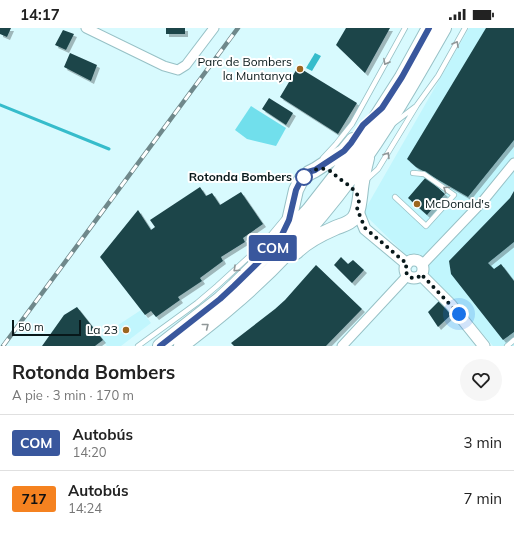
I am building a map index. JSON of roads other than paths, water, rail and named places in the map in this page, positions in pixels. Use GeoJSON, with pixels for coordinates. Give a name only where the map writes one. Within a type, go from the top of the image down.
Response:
{"type":"FeatureCollection","features":[{"type":"Feature","properties":{"kind":"main road"},"geometry":{"type":"LineString","coordinates":[[341,180],[352,155],[402,77],[429,28]]}},
{"type":"Feature","properties":{"kind":"main road"},"geometry":{"type":"LineString","coordinates":[[181,346],[232,306],[282,258],[313,214],[341,180],[368,152],[382,133],[444,28]]}},
{"type":"Feature","properties":{"kind":"main road"},"geometry":{"type":"LineString","coordinates":[[278,243],[289,220],[296,190],[301,180],[312,171],[344,151],[363,125],[382,108]]}},
{"type":"Feature","properties":{"kind":"main road"},"geometry":{"type":"LineString","coordinates":[[232,306],[264,286],[303,246],[318,236],[346,224],[355,217],[368,152]]}},
{"type":"Feature","properties":{"kind":"main road"},"geometry":{"type":"LineString","coordinates":[[312,171],[323,169],[326,170],[353,189],[358,196],[358,207]]}},
{"type":"Feature","properties":{"kind":"main road"},"geometry":{"type":"LineString","coordinates":[[296,190],[300,202],[313,214],[323,222],[340,226]]}},
{"type":"Feature","properties":{"kind":"main road"},"geometry":{"type":"LineString","coordinates":[[160,346],[225,294],[278,243],[313,214]]}},
{"type":"Feature","properties":{"kind":"street"},"geometry":{"type":"LineString","coordinates":[[86,28],[153,61],[178,70],[186,65],[214,28]]}},
{"type":"Feature","properties":{"kind":"street"},"geometry":{"type":"LineString","coordinates":[[358,207],[365,228],[414,278],[418,278],[422,270],[483,201],[514,163]]}},
{"type":"Feature","properties":{"kind":"street"},"geometry":{"type":"LineString","coordinates":[[340,226],[365,228]]}},
{"type":"Feature","properties":{"kind":"street"},"geometry":{"type":"LineString","coordinates":[[342,346],[407,270],[409,262],[418,260],[422,270],[484,346]]}},
{"type":"Feature","properties":{"kind":"lane"},"geometry":{"type":"LineString","coordinates":[[312,171],[352,124],[405,28]]}},
{"type":"Feature","properties":{"kind":"lane"},"geometry":{"type":"LineString","coordinates":[[362,183],[378,169],[417,105],[438,76],[465,28]]}},
{"type":"Feature","properties":{"kind":"lane"},"geometry":{"type":"LineString","coordinates":[[382,133],[417,105]]}},
{"type":"Feature","properties":{"kind":"lane"},"geometry":{"type":"LineString","coordinates":[[395,197],[426,226],[454,195],[424,174],[413,173]]}},
{"type":"Feature","properties":{"kind":"lane"},"geometry":{"type":"LineString","coordinates":[[138,346],[197,303],[217,286],[264,243],[291,210]]}},
{"type":"Feature","properties":{"kind":"lane"},"geometry":{"type":"LineString","coordinates":[[507,346],[514,340]]}},
{"type":"Feature","properties":{"kind":"waterway"},"geometry":{"type":"LineString","coordinates":[[0,105],[109,149]]}},
{"type":"Feature","properties":{"kind":"railway"},"geometry":{"type":"LineString","coordinates":[[3,346],[238,28]]}},
{"type":"Feature","properties":{"kind":"place","name":"Parc de Bombers la Muntanya"},"geometry":{"type":"Point","coordinates":[300,69]}},
{"type":"Feature","properties":{"kind":"place","name":"Rotonda Bombers"},"geometry":{"type":"Point","coordinates":[304,177]}},
{"type":"Feature","properties":{"kind":"place","name":"McDonald's"},"geometry":{"type":"Point","coordinates":[417,204]}},
{"type":"Feature","properties":{"kind":"place","name":"La 23"},"geometry":{"type":"Point","coordinates":[126,330]}}]}
